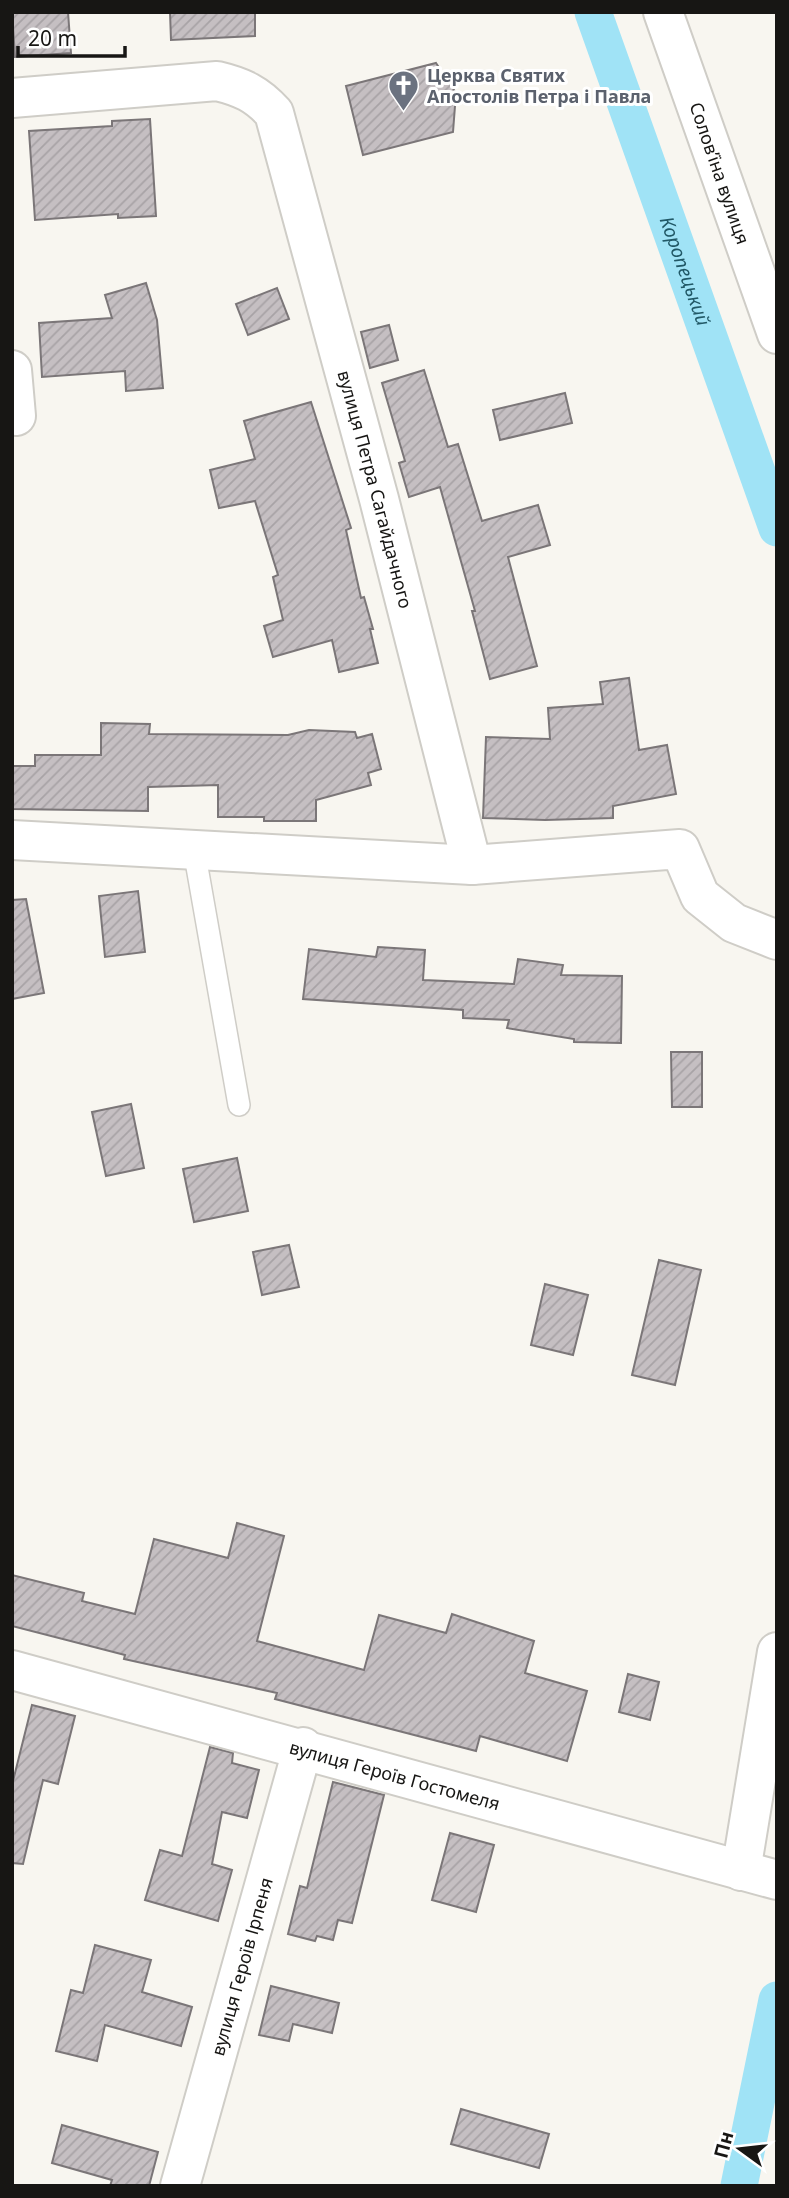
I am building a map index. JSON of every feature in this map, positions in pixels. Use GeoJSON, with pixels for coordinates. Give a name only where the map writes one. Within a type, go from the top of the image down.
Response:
{"type":"FeatureCollection","features":[{"type":"Feature","properties":{"kind":"street","name":"Соловʼїна вулиця"},"geometry":{"type":"LineString","coordinates":[[663,12],[777,334]]}},
{"type":"Feature","properties":{"kind":"street","name":"вулиця Петра Сагайдачного"},"geometry":{"type":"LineString","coordinates":[[12,98],[217,81],[250,91],[274,113],[379,499],[472,865]]}},
{"type":"Feature","properties":{"kind":"street"},"geometry":{"type":"LineString","coordinates":[[12,370],[16,416]]}},
{"type":"Feature","properties":{"kind":"street"},"geometry":{"type":"LineString","coordinates":[[12,841],[472,865],[680,849],[700,896],[734,923],[777,940]]}},
{"type":"Feature","properties":{"kind":"street"},"geometry":{"type":"LineString","coordinates":[[759,1876],[777,1652]]}},
{"type":"Feature","properties":{"kind":"street","name":"вулиця Героїв Гостомеля"},"geometry":{"type":"LineString","coordinates":[[12,1670],[303,1747],[759,1876]]}},
{"type":"Feature","properties":{"kind":"street","name":"вулиця Героїв Ірпеня"},"geometry":{"type":"LineString","coordinates":[[180,2186],[303,1747]]}},
{"type":"Feature","properties":{"kind":"lane"},"geometry":{"type":"LineString","coordinates":[[194,850],[239,1105]]}},
{"type":"Feature","properties":{"kind":"building"},"geometry":{"type":"Polygon","coordinates":[[[12,12],[68,12],[71,53],[15,57],[12,12]]]}},
{"type":"Feature","properties":{"kind":"building"},"geometry":{"type":"Polygon","coordinates":[[[170,12],[255,12],[255,36],[171,40],[170,12]]]}},
{"type":"Feature","properties":{"kind":"building","name":"Церква Святих Апостолів Петра і Павла"},"geometry":{"type":"Polygon","coordinates":[[[436,63],[456,93],[453,132],[363,155],[346,86],[436,63]]]}},
{"type":"Feature","properties":{"kind":"building"},"geometry":{"type":"Polygon","coordinates":[[[150,119],[156,216],[118,218],[118,214],[35,220],[29,131],[112,126],[112,121],[150,119]]]}},
{"type":"Feature","properties":{"kind":"building"},"geometry":{"type":"Polygon","coordinates":[[[146,283],[157,320],[163,388],[126,391],[125,371],[42,377],[39,323],[112,318],[105,295],[146,283]]]}},
{"type":"Feature","properties":{"kind":"building"},"geometry":{"type":"Polygon","coordinates":[[[277,288],[289,319],[248,335],[236,304],[277,288]]]}},
{"type":"Feature","properties":{"kind":"building"},"geometry":{"type":"Polygon","coordinates":[[[389,325],[398,360],[370,368],[361,332],[389,325]]]}},
{"type":"Feature","properties":{"kind":"building"},"geometry":{"type":"Polygon","coordinates":[[[424,370],[448,447],[458,444],[482,521],[538,505],[550,545],[508,557],[537,666],[490,679],[472,611],[475,611],[440,487],[409,497],[399,463],[405,461],[382,383],[424,370]]]}},
{"type":"Feature","properties":{"kind":"building"},"geometry":{"type":"Polygon","coordinates":[[[565,393],[572,423],[500,440],[493,410],[565,393]]]}},
{"type":"Feature","properties":{"kind":"building"},"geometry":{"type":"Polygon","coordinates":[[[311,402],[351,528],[346,530],[361,598],[364,597],[373,629],[370,629],[378,663],[339,672],[332,640],[273,657],[264,626],[283,620],[273,577],[278,575],[255,501],[219,508],[210,470],[255,459],[244,421],[311,402]]]}},
{"type":"Feature","properties":{"kind":"building"},"geometry":{"type":"Polygon","coordinates":[[[629,678],[639,750],[667,745],[676,794],[613,806],[613,818],[483,818],[486,737],[550,739],[548,708],[603,704],[600,682],[629,678]]]}},
{"type":"Feature","properties":{"kind":"building"},"geometry":{"type":"Polygon","coordinates":[[[101,723],[150,724],[149,734],[288,735],[309,730],[355,732],[357,738],[372,734],[381,769],[368,773],[371,785],[316,800],[316,821],[264,821],[264,817],[218,817],[218,785],[148,787],[148,811],[12,809],[12,766],[35,766],[35,755],[101,755],[101,723]]]}},
{"type":"Feature","properties":{"kind":"building"},"geometry":{"type":"Polygon","coordinates":[[[138,891],[145,952],[105,957],[99,896],[138,891]]]}},
{"type":"Feature","properties":{"kind":"building"},"geometry":{"type":"Polygon","coordinates":[[[26,899],[44,993],[12,999],[12,900],[26,899]]]}},
{"type":"Feature","properties":{"kind":"building"},"geometry":{"type":"Polygon","coordinates":[[[378,947],[425,950],[423,980],[514,984],[518,959],[563,965],[561,975],[622,976],[621,1043],[574,1042],[574,1039],[507,1028],[509,1020],[463,1018],[463,1010],[303,999],[309,949],[376,957],[378,947]]]}},
{"type":"Feature","properties":{"kind":"building"},"geometry":{"type":"Polygon","coordinates":[[[671,1052],[702,1052],[702,1107],[672,1107],[671,1052]]]}},
{"type":"Feature","properties":{"kind":"building"},"geometry":{"type":"Polygon","coordinates":[[[131,1104],[144,1168],[106,1176],[92,1112],[131,1104]]]}},
{"type":"Feature","properties":{"kind":"building"},"geometry":{"type":"Polygon","coordinates":[[[237,1158],[248,1211],[194,1222],[183,1169],[237,1158]]]}},
{"type":"Feature","properties":{"kind":"building"},"geometry":{"type":"Polygon","coordinates":[[[289,1245],[299,1287],[262,1295],[253,1252],[289,1245]]]}},
{"type":"Feature","properties":{"kind":"building"},"geometry":{"type":"Polygon","coordinates":[[[659,1260],[701,1270],[675,1385],[632,1375],[659,1260]]]}},
{"type":"Feature","properties":{"kind":"building"},"geometry":{"type":"Polygon","coordinates":[[[545,1284],[588,1295],[573,1355],[531,1345],[545,1284]]]}},
{"type":"Feature","properties":{"kind":"building"},"geometry":{"type":"Polygon","coordinates":[[[237,1523],[284,1536],[257,1641],[364,1670],[379,1615],[446,1633],[452,1614],[534,1641],[525,1673],[587,1691],[567,1761],[480,1736],[476,1751],[275,1699],[277,1693],[124,1659],[125,1655],[12,1626],[12,1575],[84,1593],[82,1601],[135,1614],[154,1539],[228,1558],[237,1523]]]}},
{"type":"Feature","properties":{"kind":"building"},"geometry":{"type":"Polygon","coordinates":[[[628,1674],[659,1682],[650,1720],[619,1712],[628,1674]]]}},
{"type":"Feature","properties":{"kind":"building"},"geometry":{"type":"Polygon","coordinates":[[[32,1705],[75,1716],[58,1784],[43,1780],[23,1864],[12,1863],[12,1785],[32,1705]]]}},
{"type":"Feature","properties":{"kind":"building"},"geometry":{"type":"Polygon","coordinates":[[[210,1747],[233,1753],[232,1763],[259,1770],[247,1818],[222,1812],[212,1864],[232,1870],[218,1921],[145,1900],[160,1850],[182,1856],[210,1747]]]}},
{"type":"Feature","properties":{"kind":"building"},"geometry":{"type":"Polygon","coordinates":[[[333,1782],[384,1795],[352,1923],[338,1920],[333,1940],[317,1936],[315,1941],[288,1934],[300,1886],[307,1888],[333,1782]]]}},
{"type":"Feature","properties":{"kind":"building"},"geometry":{"type":"Polygon","coordinates":[[[450,1833],[494,1845],[476,1912],[432,1900],[450,1833]]]}},
{"type":"Feature","properties":{"kind":"building"},"geometry":{"type":"Polygon","coordinates":[[[95,1945],[151,1960],[142,1992],[192,2007],[181,2046],[105,2025],[97,2061],[56,2051],[71,1990],[83,1993],[95,1945]]]}},
{"type":"Feature","properties":{"kind":"building"},"geometry":{"type":"Polygon","coordinates":[[[271,1986],[339,2003],[332,2033],[293,2024],[289,2041],[259,2035],[271,1986]]]}},
{"type":"Feature","properties":{"kind":"building"},"geometry":{"type":"Polygon","coordinates":[[[461,2109],[549,2134],[539,2168],[451,2144],[461,2109]]]}},
{"type":"Feature","properties":{"kind":"building"},"geometry":{"type":"Polygon","coordinates":[[[62,2125],[158,2152],[149,2186],[110,2186],[112,2180],[52,2163],[62,2125]]]}},
{"type":"Feature","properties":{"kind":"waterway","name":"Коропецький"},"geometry":{"type":"LineString","coordinates":[[593,12],[777,528]]}},
{"type":"Feature","properties":{"kind":"waterway","name":"Коропецький"},"geometry":{"type":"LineString","coordinates":[[739,2186],[777,2000]]}},
{"type":"Feature","properties":{"kind":"place","name":"Церква Святих Апостолів Петра і Павла"},"geometry":{"type":"Point","coordinates":[404,112]}}]}
